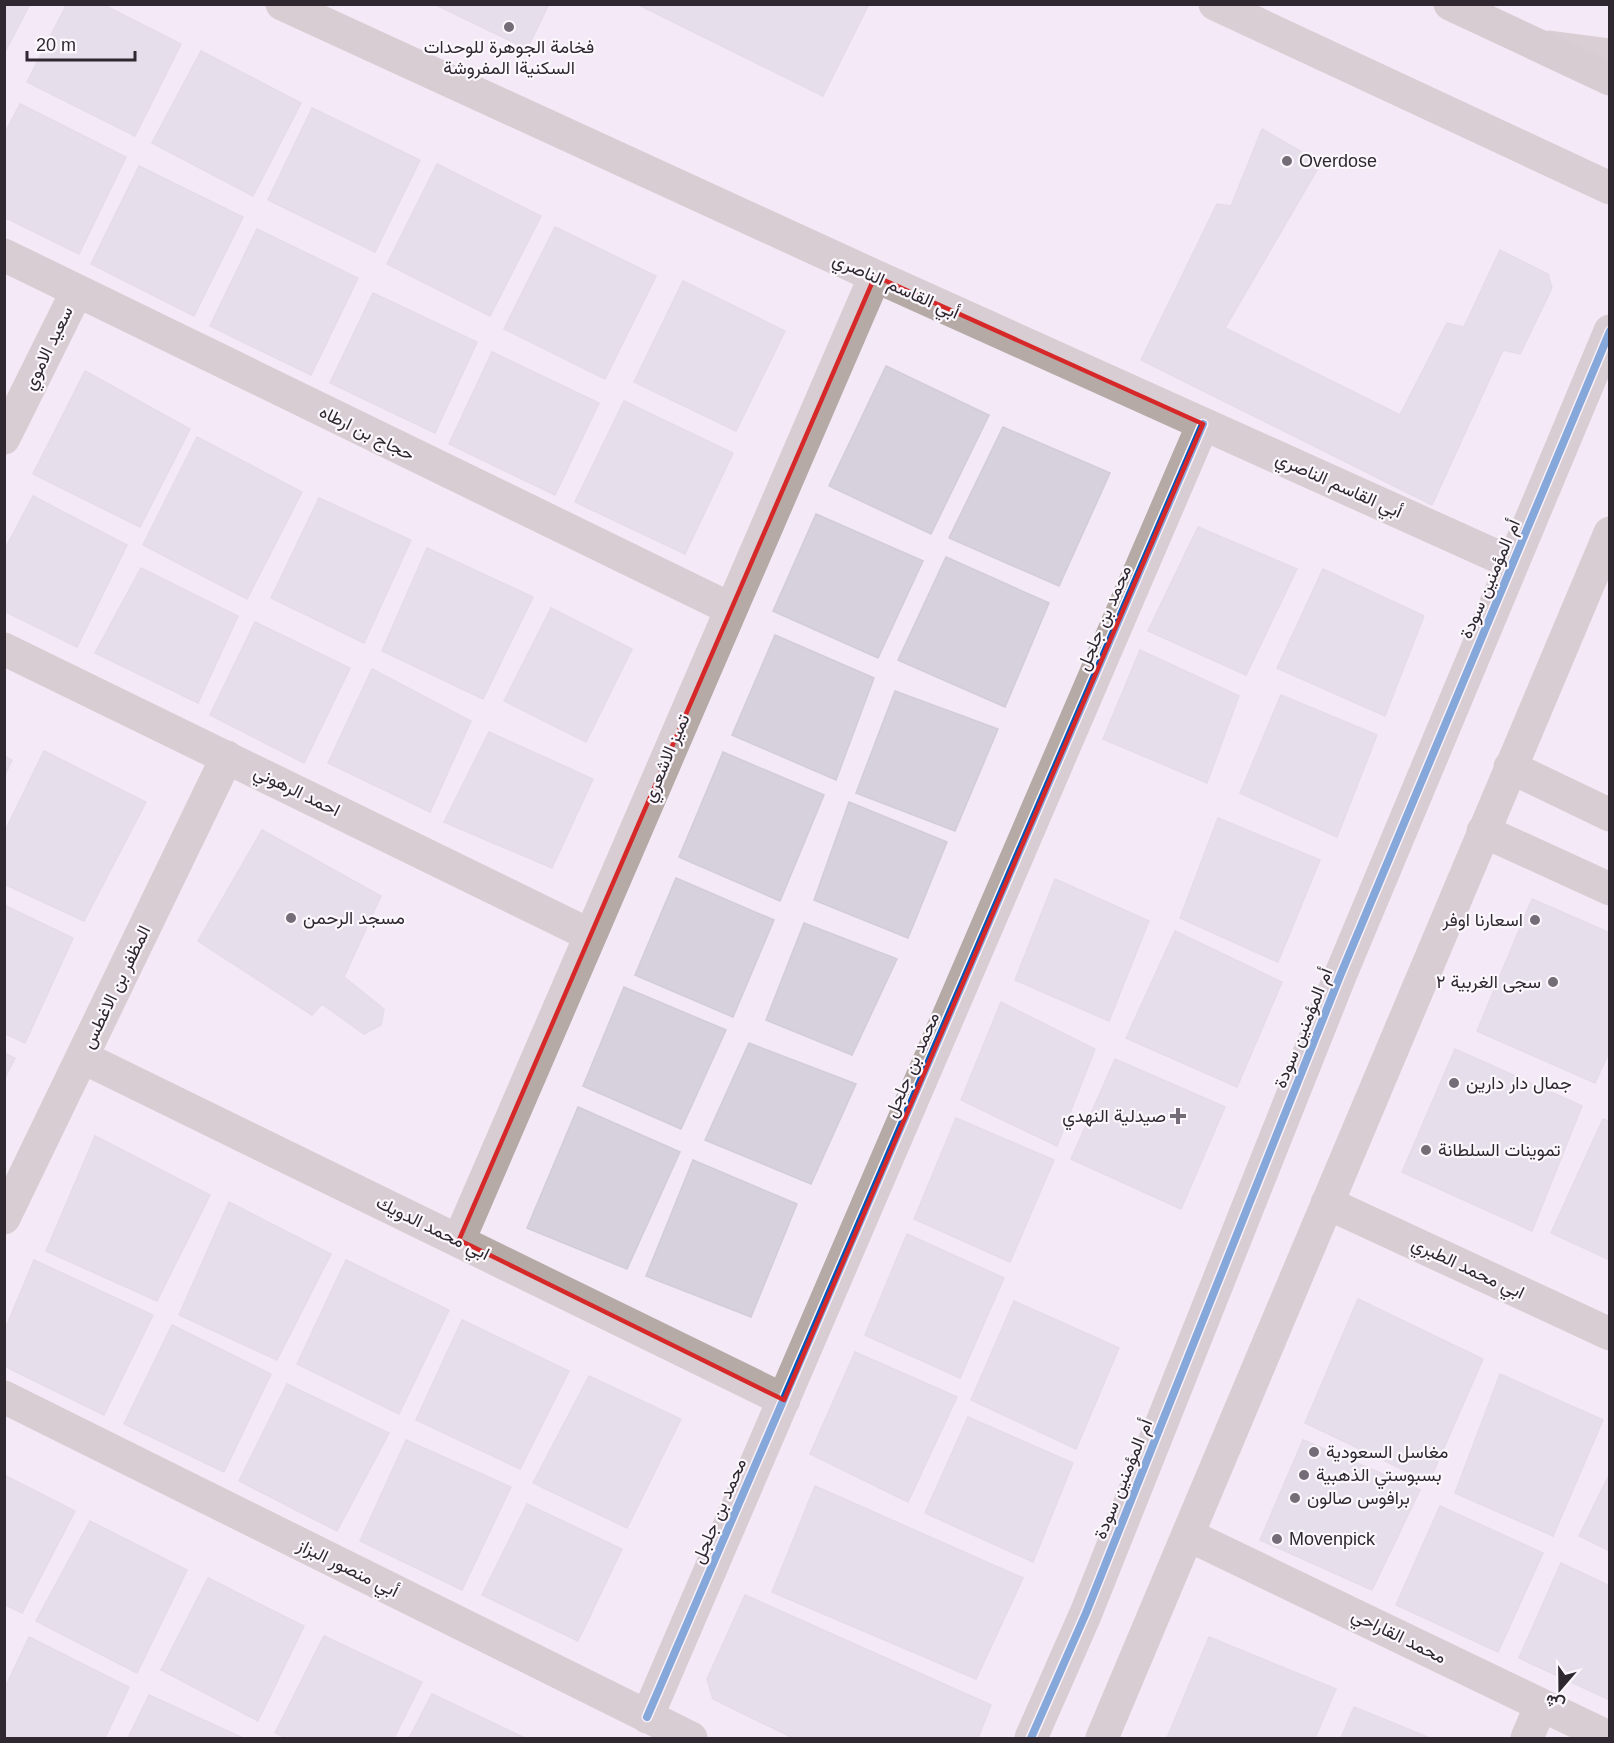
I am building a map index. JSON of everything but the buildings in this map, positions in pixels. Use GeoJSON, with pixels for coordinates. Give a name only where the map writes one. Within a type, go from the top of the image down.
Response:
{"type":"FeatureCollection","features":[{"type":"Feature","properties":{"kind":"highway"},"geometry":{"type":"LineString","coordinates":[[1450,4],[1610,79]]}},
{"type":"Feature","properties":{"kind":"main road"},"geometry":{"type":"LineString","coordinates":[[1215,4],[1610,188]]}},
{"type":"Feature","properties":{"kind":"main road"},"geometry":{"type":"LineString","coordinates":[[1539,46],[1610,55]]}},
{"type":"Feature","properties":{"kind":"street","name":"أبي القاسم الناصري"},"geometry":{"type":"LineString","coordinates":[[282,4],[874,276],[1512,563]]}},
{"type":"Feature","properties":{"kind":"street","name":"حجاج بن ارطاه"},"geometry":{"type":"LineString","coordinates":[[4,255],[731,609]]}},
{"type":"Feature","properties":{"kind":"street","name":"تميز الاشعري"},"geometry":{"type":"LineString","coordinates":[[459,1240],[874,276]]}},
{"type":"Feature","properties":{"kind":"street","name":"سعيد الاموي"},"geometry":{"type":"LineString","coordinates":[[4,438],[76,291]]}},
{"type":"Feature","properties":{"kind":"street","name":"أم المؤمنين سودة"},"geometry":{"type":"LineString","coordinates":[[1030,1738],[1090,1602],[1340,976],[1610,331]]}},
{"type":"Feature","properties":{"kind":"street","name":"محمد بن جلجل"},"geometry":{"type":"LineString","coordinates":[[647,1717],[1203,424]]}},
{"type":"Feature","properties":{"kind":"street"},"geometry":{"type":"LineString","coordinates":[[1102,1738],[1610,533]]}},
{"type":"Feature","properties":{"kind":"street","name":"احمد الرهوني"},"geometry":{"type":"LineString","coordinates":[[4,649],[590,935]]}},
{"type":"Feature","properties":{"kind":"street","name":"المظفر بن الاغطس"},"geometry":{"type":"LineString","coordinates":[[4,1218],[227,757]]}},
{"type":"Feature","properties":{"kind":"street"},"geometry":{"type":"LineString","coordinates":[[1510,767],[1610,814]]}},
{"type":"Feature","properties":{"kind":"street"},"geometry":{"type":"LineString","coordinates":[[1483,831],[1610,889]]}},
{"type":"Feature","properties":{"kind":"street","name":"ابي محمد الدويك"},"geometry":{"type":"LineString","coordinates":[[82,1057],[784,1400]]}},
{"type":"Feature","properties":{"kind":"street","name":"ابي محمد الطبري"},"geometry":{"type":"LineString","coordinates":[[1327,1203],[1610,1334]]}},
{"type":"Feature","properties":{"kind":"street","name":"أبي منصور البزاز"},"geometry":{"type":"LineString","coordinates":[[4,1397],[691,1738]]}},
{"type":"Feature","properties":{"kind":"street","name":"محمد القاراحي"},"geometry":{"type":"LineString","coordinates":[[1188,1535],[1610,1738]]}},
{"type":"Feature","properties":{"kind":"street"},"geometry":{"type":"LineString","coordinates":[[1527,1738],[1541,1704]]}},
{"type":"Feature","properties":{"kind":"highlighted area"},"geometry":{"type":"Polygon","coordinates":[[[875,276],[1203,424],[784,1400],[459,1240],[875,276]]]}},
{"type":"Feature","properties":{"kind":"cycle path"},"geometry":{"type":"LineString","coordinates":[[1031,1738],[1086,1613],[1340,976],[1610,331]]}},
{"type":"Feature","properties":{"kind":"cycle path"},"geometry":{"type":"LineString","coordinates":[[647,1717],[1203,424]]}},
{"type":"Feature","properties":{"kind":"place","name":"فخامة الجوهرة للوحدات السكنيةا المفروشة"},"geometry":{"type":"Point","coordinates":[509,27]}},
{"type":"Feature","properties":{"kind":"place","name":"Overdose"},"geometry":{"type":"Point","coordinates":[1287,161]}},
{"type":"Feature","properties":{"kind":"place","name":"مسجد الرحمن"},"geometry":{"type":"Point","coordinates":[291,918]}},
{"type":"Feature","properties":{"kind":"place","name":"اسعارنا اوفر"},"geometry":{"type":"Point","coordinates":[1535,920]}},
{"type":"Feature","properties":{"kind":"place","name":"سجى الغربية ٢"},"geometry":{"type":"Point","coordinates":[1553,982]}},
{"type":"Feature","properties":{"kind":"place","name":"جمال دار دارين"},"geometry":{"type":"Point","coordinates":[1454,1083]}},
{"type":"Feature","properties":{"kind":"place","name":"صيدلية النهدي"},"geometry":{"type":"Point","coordinates":[1178,1116]}},
{"type":"Feature","properties":{"kind":"place","name":"تموينات السلطانة"},"geometry":{"type":"Point","coordinates":[1426,1150]}},
{"type":"Feature","properties":{"kind":"place","name":"مغاسل السعودية"},"geometry":{"type":"Point","coordinates":[1314,1452]}},
{"type":"Feature","properties":{"kind":"place","name":"بسبوستي الذهبية"},"geometry":{"type":"Point","coordinates":[1304,1475]}},
{"type":"Feature","properties":{"kind":"place","name":"برافوس صالون"},"geometry":{"type":"Point","coordinates":[1295,1498]}},
{"type":"Feature","properties":{"kind":"place","name":"Movenpick"},"geometry":{"type":"Point","coordinates":[1277,1539]}}]}
